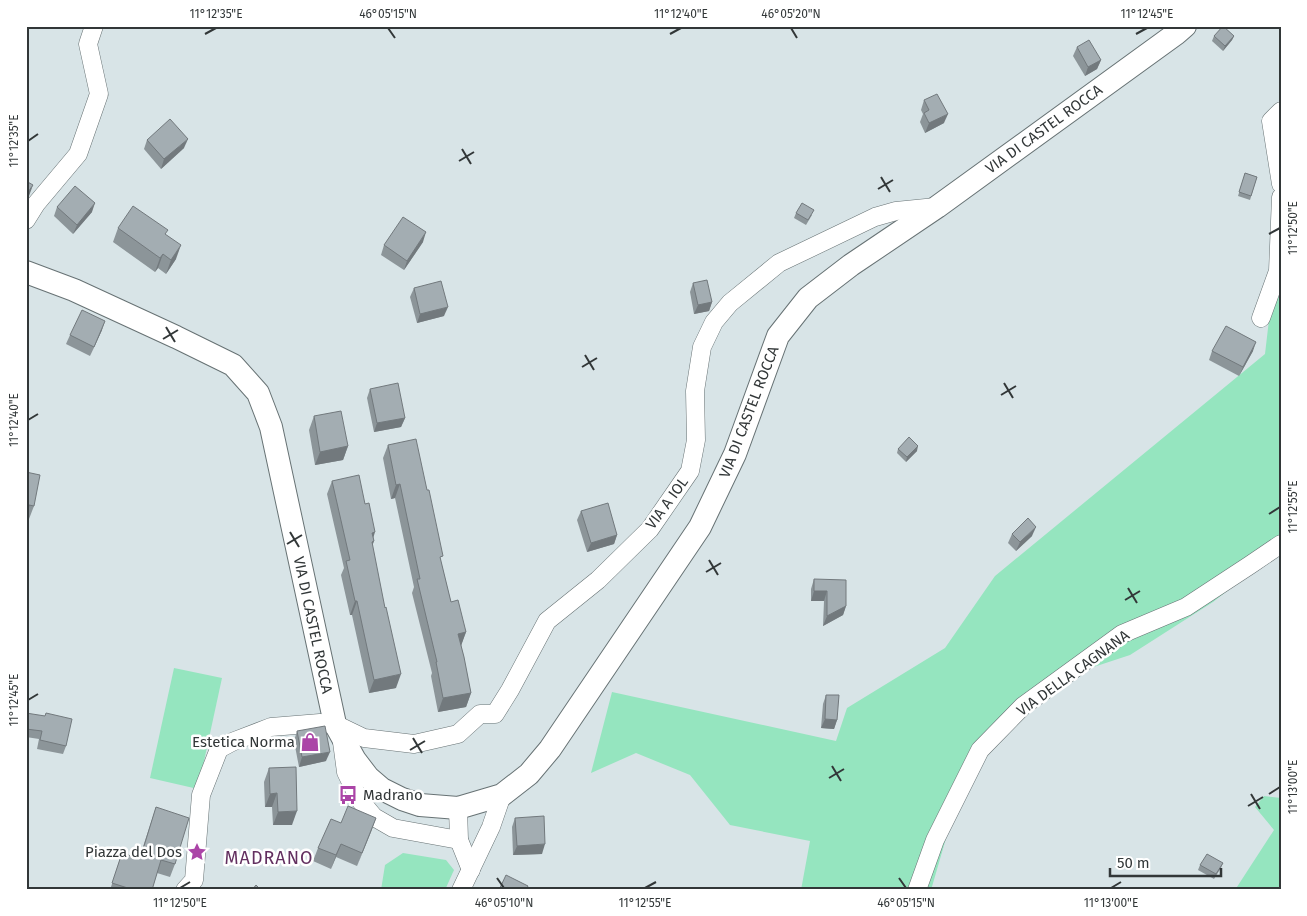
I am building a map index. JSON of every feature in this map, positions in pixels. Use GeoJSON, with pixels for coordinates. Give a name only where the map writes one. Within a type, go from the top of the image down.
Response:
{"type":"FeatureCollection","features":[{"type":"Feature","properties":{"kind":"main road","name":"VIA DI CASTEL ROCCA"},"geometry":{"type":"LineString","coordinates":[[26,272],[74,290],[232,364],[258,393],[271,428],[338,729],[368,777],[382,789],[420,805],[458,808],[502,795],[529,774],[550,749],[700,527],[735,454],[778,336],[808,298],[851,265],[937,207],[1185,26]]}},
{"type":"Feature","properties":{"kind":"street"},"geometry":{"type":"LineString","coordinates":[[26,220],[36,204],[78,154],[99,94],[88,44],[94,26]]}},
{"type":"Feature","properties":{"kind":"street"},"geometry":{"type":"LineString","coordinates":[[1281,111],[1271,121],[1281,184]]}},
{"type":"Feature","properties":{"kind":"street"},"geometry":{"type":"LineString","coordinates":[[1261,318],[1278,271],[1281,197]]}},
{"type":"Feature","properties":{"kind":"street","name":"VIA A IOL"},"geometry":{"type":"LineString","coordinates":[[338,729],[364,738],[414,744],[458,734],[480,714],[495,714],[547,621],[598,580],[650,529],[690,471],[696,440],[695,391],[702,347],[714,322],[730,303],[779,263],[875,217],[896,211],[937,207]]}},
{"type":"Feature","properties":{"kind":"street","name":"VIA DELLA CAGNANA"},"geometry":{"type":"LineString","coordinates":[[917,890],[935,840],[980,750],[1023,706],[1122,634],[1186,607],[1281,544]]}},
{"type":"Feature","properties":{"kind":"street"},"geometry":{"type":"LineString","coordinates":[[194,886],[201,795],[219,749],[271,727],[320,723],[338,729]]}},
{"type":"Feature","properties":{"kind":"street","name":"VIA DI CASTEL ROCCA"},"geometry":{"type":"LineString","coordinates":[[338,729],[346,772],[359,799],[374,817],[393,828],[459,840]]}},
{"type":"Feature","properties":{"kind":"street"},"geometry":{"type":"LineString","coordinates":[[461,890],[491,828],[502,795]]}},
{"type":"Feature","properties":{"kind":"street"},"geometry":{"type":"LineString","coordinates":[[458,808],[459,840],[471,870]]}},
{"type":"Feature","properties":{"kind":"green space"},"geometry":{"type":"Polygon","coordinates":[[[1281,217],[1281,549],[1213,602],[1130,655],[1039,685],[970,756],[931,890],[801,890],[810,841],[730,825],[690,775],[636,753],[591,773],[612,692],[836,741],[847,708],[945,648],[995,576],[1265,354],[1281,217]]]}},
{"type":"Feature","properties":{"kind":"green space"},"geometry":{"type":"Polygon","coordinates":[[[174,668],[222,678],[198,789],[150,778],[174,668]]]}},
{"type":"Feature","properties":{"kind":"green space"},"geometry":{"type":"Polygon","coordinates":[[[1264,796],[1281,798],[1281,890],[1235,890],[1274,830],[1255,807],[1264,796]]]}},
{"type":"Feature","properties":{"kind":"green space"},"geometry":{"type":"Polygon","coordinates":[[[403,853],[446,860],[454,870],[445,890],[381,890],[385,865],[403,853]]]}},
{"type":"Feature","properties":{"kind":"building"},"geometry":{"type":"Polygon","coordinates":[[[1223,26],[1234,36],[1225,46],[1214,36],[1223,26]]]}},
{"type":"Feature","properties":{"kind":"building"},"geometry":{"type":"Polygon","coordinates":[[[1089,40],[1101,60],[1088,67],[1077,47],[1089,40]]]}},
{"type":"Feature","properties":{"kind":"building"},"geometry":{"type":"Polygon","coordinates":[[[937,94],[948,114],[929,123],[924,113],[929,110],[924,100],[937,94]]]}},
{"type":"Feature","properties":{"kind":"building"},"geometry":{"type":"Polygon","coordinates":[[[170,119],[188,139],[164,159],[147,140],[170,119]]]}},
{"type":"Feature","properties":{"kind":"building"},"geometry":{"type":"Polygon","coordinates":[[[1245,173],[1257,177],[1251,196],[1239,192],[1245,173]]]}},
{"type":"Feature","properties":{"kind":"building"},"geometry":{"type":"Polygon","coordinates":[[[26,181],[33,185],[26,195],[26,181]]]}},
{"type":"Feature","properties":{"kind":"building"},"geometry":{"type":"Polygon","coordinates":[[[75,186],[95,203],[77,225],[57,207],[75,186]]]}},
{"type":"Feature","properties":{"kind":"building"},"geometry":{"type":"Polygon","coordinates":[[[802,203],[814,210],[808,220],[796,213],[802,203]]]}},
{"type":"Feature","properties":{"kind":"building"},"geometry":{"type":"Polygon","coordinates":[[[133,206],[168,230],[165,234],[181,245],[171,260],[163,254],[160,258],[118,228],[133,206]]]}},
{"type":"Feature","properties":{"kind":"building"},"geometry":{"type":"Polygon","coordinates":[[[403,217],[426,232],[407,261],[384,245],[403,217]]]}},
{"type":"Feature","properties":{"kind":"building"},"geometry":{"type":"Polygon","coordinates":[[[707,280],[712,302],[698,305],[693,283],[707,280]]]}},
{"type":"Feature","properties":{"kind":"building"},"geometry":{"type":"Polygon","coordinates":[[[441,281],[448,307],[420,314],[414,288],[441,281]]]}},
{"type":"Feature","properties":{"kind":"building"},"geometry":{"type":"Polygon","coordinates":[[[82,310],[105,321],[94,347],[70,335],[82,310]]]}},
{"type":"Feature","properties":{"kind":"building"},"geometry":{"type":"Polygon","coordinates":[[[1226,326],[1256,342],[1243,367],[1212,351],[1226,326]]]}},
{"type":"Feature","properties":{"kind":"building"},"geometry":{"type":"Polygon","coordinates":[[[398,383],[405,418],[377,423],[370,389],[398,383]]]}},
{"type":"Feature","properties":{"kind":"building"},"geometry":{"type":"Polygon","coordinates":[[[341,411],[348,446],[320,452],[314,416],[341,411]]]}},
{"type":"Feature","properties":{"kind":"building"},"geometry":{"type":"Polygon","coordinates":[[[909,437],[918,446],[907,457],[898,449],[909,437]]]}},
{"type":"Feature","properties":{"kind":"building"},"geometry":{"type":"Polygon","coordinates":[[[416,439],[427,490],[429,490],[443,556],[440,557],[451,602],[458,600],[466,632],[458,634],[471,693],[443,698],[437,662],[417,579],[420,579],[400,484],[396,485],[388,445],[416,439]]]}},
{"type":"Feature","properties":{"kind":"building"},"geometry":{"type":"Polygon","coordinates":[[[26,472],[40,475],[34,506],[29,505],[26,526],[26,472]]]}},
{"type":"Feature","properties":{"kind":"building"},"geometry":{"type":"Polygon","coordinates":[[[359,475],[365,504],[369,503],[375,532],[372,533],[374,541],[372,542],[401,674],[374,680],[357,601],[355,601],[346,561],[350,560],[332,481],[359,475]]]}},
{"type":"Feature","properties":{"kind":"building"},"geometry":{"type":"Polygon","coordinates":[[[608,503],[617,535],[591,543],[581,511],[608,503]]]}},
{"type":"Feature","properties":{"kind":"building"},"geometry":{"type":"Polygon","coordinates":[[[1028,518],[1036,527],[1020,542],[1012,534],[1028,518]]]}},
{"type":"Feature","properties":{"kind":"building"},"geometry":{"type":"Polygon","coordinates":[[[814,579],[846,580],[846,606],[827,616],[827,591],[814,591],[814,579]]]}},
{"type":"Feature","properties":{"kind":"building"},"geometry":{"type":"Polygon","coordinates":[[[826,695],[839,695],[837,720],[825,719],[826,695]]]}},
{"type":"Feature","properties":{"kind":"building"},"geometry":{"type":"Polygon","coordinates":[[[26,713],[45,716],[46,713],[72,719],[66,746],[40,740],[42,731],[26,729],[26,713]]]}},
{"type":"Feature","properties":{"kind":"building"},"geometry":{"type":"Polygon","coordinates":[[[325,726],[330,752],[302,757],[297,731],[325,726]]]}},
{"type":"Feature","properties":{"kind":"building"},"geometry":{"type":"Polygon","coordinates":[[[296,767],[297,811],[278,812],[277,793],[270,794],[269,768],[296,767]]]}},
{"type":"Feature","properties":{"kind":"building"},"geometry":{"type":"Polygon","coordinates":[[[348,806],[376,818],[362,853],[341,844],[336,855],[318,848],[331,819],[341,823],[348,806]]]}},
{"type":"Feature","properties":{"kind":"building"},"geometry":{"type":"Polygon","coordinates":[[[156,807],[189,818],[175,864],[161,860],[152,890],[134,890],[112,883],[122,853],[140,859],[156,807]]]}},
{"type":"Feature","properties":{"kind":"building"},"geometry":{"type":"Polygon","coordinates":[[[544,816],[545,844],[517,846],[515,818],[544,816]]]}},
{"type":"Feature","properties":{"kind":"building"},"geometry":{"type":"Polygon","coordinates":[[[1207,854],[1223,863],[1216,874],[1200,865],[1207,854]]]}},
{"type":"Feature","properties":{"kind":"building"},"geometry":{"type":"Polygon","coordinates":[[[506,875],[528,886],[526,890],[499,890],[506,875]]]}},
{"type":"Feature","properties":{"kind":"building"},"geometry":{"type":"Polygon","coordinates":[[[256,885],[261,890],[252,890],[256,885]]]}},
{"type":"Feature","properties":{"kind":"place","name":"Estetica Norma"},"geometry":{"type":"Point","coordinates":[310,742]}},
{"type":"Feature","properties":{"kind":"place","name":"Madrano"},"geometry":{"type":"Point","coordinates":[348,795]}},
{"type":"Feature","properties":{"kind":"place","name":"Piazza del Dos"},"geometry":{"type":"Point","coordinates":[197,852]}},
{"type":"Feature","properties":{"kind":"district","name":"MADRANO"},"geometry":{"type":"Point","coordinates":[269,858]}}]}
